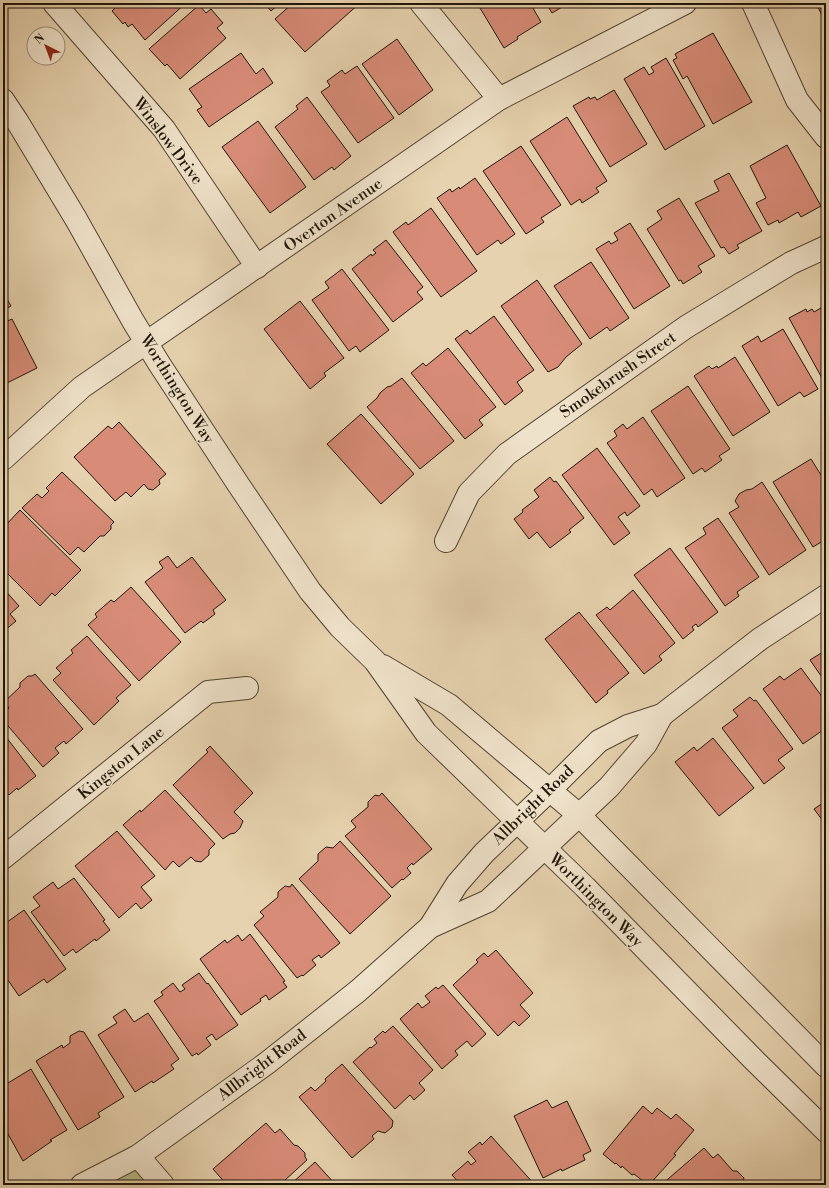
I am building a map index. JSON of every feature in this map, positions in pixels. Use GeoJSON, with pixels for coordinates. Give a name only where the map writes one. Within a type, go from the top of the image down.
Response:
{"type":"FeatureCollection","features":[{"type":"Feature","properties":{"kind":"street","name":"Winslow Drive"},"geometry":{"type":"LineString","coordinates":[[54,3],[164,129],[257,267]]}},
{"type":"Feature","properties":{"kind":"street"},"geometry":{"type":"LineString","coordinates":[[421,3],[499,99]]}},
{"type":"Feature","properties":{"kind":"street","name":"Overton Avenue"},"geometry":{"type":"LineString","coordinates":[[3,459],[82,387],[499,99],[685,3]]}},
{"type":"Feature","properties":{"kind":"street"},"geometry":{"type":"LineString","coordinates":[[753,3],[797,100],[826,137]]}},
{"type":"Feature","properties":{"kind":"street","name":"Worthington Way"},"geometry":{"type":"LineString","coordinates":[[3,100],[18,121],[76,219],[146,342],[238,484],[310,591],[340,628],[375,661],[426,733],[585,887],[753,1059],[826,1131]]}},
{"type":"Feature","properties":{"kind":"street","name":"Smokebrush Street"},"geometry":{"type":"LineString","coordinates":[[446,541],[469,493],[507,454],[686,327],[791,263],[826,247]]}},
{"type":"Feature","properties":{"kind":"street","name":"Allbright Road"},"geometry":{"type":"LineString","coordinates":[[82,1185],[138,1156],[279,1053],[358,991],[430,927],[457,884],[484,853],[599,741],[628,726],[662,715],[760,639],[826,596]]}},
{"type":"Feature","properties":{"kind":"street","name":"Worthington Way"},"geometry":{"type":"LineString","coordinates":[[375,661],[449,705],[579,815],[826,1066]]}},
{"type":"Feature","properties":{"kind":"street","name":"Kingston Lane"},"geometry":{"type":"LineString","coordinates":[[3,858],[208,692],[247,688]]}},
{"type":"Feature","properties":{"kind":"street","name":"Allbright Road"},"geometry":{"type":"LineString","coordinates":[[430,927],[488,901],[609,787],[646,744],[662,715]]}},
{"type":"Feature","properties":{"kind":"street"},"geometry":{"type":"LineString","coordinates":[[138,1156],[163,1185]]}},
{"type":"Feature","properties":{"kind":"green space"},"geometry":{"type":"Polygon","coordinates":[[[138,1156],[163,1185],[82,1185],[138,1156]]]}},
{"type":"Feature","properties":{"kind":"building"},"geometry":{"type":"Polygon","coordinates":[[[120,3],[186,3],[145,40],[132,24],[128,27],[125,22],[123,24],[112,11],[120,3]]]}},
{"type":"Feature","properties":{"kind":"building"},"geometry":{"type":"Polygon","coordinates":[[[264,3],[280,3],[271,11],[264,3]]]}},
{"type":"Feature","properties":{"kind":"building"},"geometry":{"type":"Polygon","coordinates":[[[293,3],[360,3],[305,52],[275,19],[293,3]]]}},
{"type":"Feature","properties":{"kind":"building"},"geometry":{"type":"Polygon","coordinates":[[[477,3],[530,3],[541,22],[517,37],[518,39],[504,48],[477,3]]]}},
{"type":"Feature","properties":{"kind":"building"},"geometry":{"type":"Polygon","coordinates":[[[546,3],[569,3],[552,13],[546,3]]]}},
{"type":"Feature","properties":{"kind":"building"},"geometry":{"type":"Polygon","coordinates":[[[816,3],[826,3],[826,24],[816,3]]]}},
{"type":"Feature","properties":{"kind":"building"},"geometry":{"type":"Polygon","coordinates":[[[199,5],[206,13],[211,9],[223,23],[217,28],[226,38],[180,79],[167,64],[165,66],[149,49],[199,5]]]}},
{"type":"Feature","properties":{"kind":"building"},"geometry":{"type":"Polygon","coordinates":[[[713,33],[752,102],[713,124],[687,76],[683,79],[673,60],[677,58],[675,54],[713,33]]]}},
{"type":"Feature","properties":{"kind":"building"},"geometry":{"type":"Polygon","coordinates":[[[397,39],[433,90],[399,115],[362,64],[397,39]]]}},
{"type":"Feature","properties":{"kind":"building"},"geometry":{"type":"Polygon","coordinates":[[[241,53],[256,74],[263,68],[273,83],[209,127],[197,110],[202,107],[189,89],[241,53]]]}},
{"type":"Feature","properties":{"kind":"building"},"geometry":{"type":"Polygon","coordinates":[[[666,58],[705,126],[665,150],[624,79],[644,67],[649,75],[654,72],[651,67],[666,58]]]}},
{"type":"Feature","properties":{"kind":"building"},"geometry":{"type":"Polygon","coordinates":[[[357,66],[394,118],[358,143],[321,92],[330,86],[327,81],[342,70],[345,74],[357,66]]]}},
{"type":"Feature","properties":{"kind":"building"},"geometry":{"type":"Polygon","coordinates":[[[614,90],[647,144],[610,167],[573,106],[589,97],[590,99],[595,97],[597,100],[614,90]]]}},
{"type":"Feature","properties":{"kind":"building"},"geometry":{"type":"Polygon","coordinates":[[[307,97],[351,156],[334,170],[332,167],[314,180],[275,127],[298,109],[296,106],[307,97]]]}},
{"type":"Feature","properties":{"kind":"building"},"geometry":{"type":"Polygon","coordinates":[[[567,117],[607,181],[596,188],[599,192],[582,203],[580,199],[571,205],[530,141],[567,117]]]}},
{"type":"Feature","properties":{"kind":"building"},"geometry":{"type":"Polygon","coordinates":[[[258,121],[306,187],[270,213],[222,147],[258,121]]]}},
{"type":"Feature","properties":{"kind":"building"},"geometry":{"type":"Polygon","coordinates":[[[787,145],[821,206],[801,217],[798,212],[779,223],[778,220],[768,225],[756,203],[766,198],[750,166],[787,145]]]}},
{"type":"Feature","properties":{"kind":"building"},"geometry":{"type":"Polygon","coordinates":[[[521,146],[561,205],[541,218],[544,222],[526,234],[483,171],[521,146]]]}},
{"type":"Feature","properties":{"kind":"building"},"geometry":{"type":"Polygon","coordinates":[[[729,173],[762,231],[737,245],[739,248],[729,254],[724,247],[721,248],[695,203],[719,191],[714,181],[729,173]]]}},
{"type":"Feature","properties":{"kind":"building"},"geometry":{"type":"Polygon","coordinates":[[[475,178],[515,234],[501,244],[498,240],[477,255],[437,198],[450,189],[452,192],[459,187],[460,189],[475,178]]]}},
{"type":"Feature","properties":{"kind":"building"},"geometry":{"type":"Polygon","coordinates":[[[679,198],[715,256],[698,266],[702,272],[683,284],[681,280],[679,281],[647,229],[662,219],[657,211],[679,198]]]}},
{"type":"Feature","properties":{"kind":"building"},"geometry":{"type":"Polygon","coordinates":[[[431,208],[477,271],[441,297],[393,232],[406,222],[408,225],[431,208]]]}},
{"type":"Feature","properties":{"kind":"building"},"geometry":{"type":"Polygon","coordinates":[[[630,223],[670,286],[634,309],[596,249],[609,241],[611,244],[618,240],[614,233],[630,223]]]}},
{"type":"Feature","properties":{"kind":"building"},"geometry":{"type":"Polygon","coordinates":[[[386,240],[423,287],[417,292],[423,299],[393,322],[352,269],[371,254],[372,256],[376,253],[373,250],[386,240]]]}},
{"type":"Feature","properties":{"kind":"building"},"geometry":{"type":"Polygon","coordinates":[[[591,262],[629,318],[610,331],[607,327],[590,339],[554,286],[591,262]]]}},
{"type":"Feature","properties":{"kind":"building"},"geometry":{"type":"Polygon","coordinates":[[[342,269],[389,330],[360,352],[356,346],[349,351],[312,300],[329,288],[325,282],[342,269]]]}},
{"type":"Feature","properties":{"kind":"building"},"geometry":{"type":"Polygon","coordinates":[[[537,280],[582,344],[566,357],[558,367],[548,372],[501,306],[537,280]]]}},
{"type":"Feature","properties":{"kind":"building"},"geometry":{"type":"Polygon","coordinates":[[[3,292],[11,306],[3,311],[3,292]]]}},
{"type":"Feature","properties":{"kind":"building"},"geometry":{"type":"Polygon","coordinates":[[[300,301],[344,358],[324,373],[326,376],[310,389],[264,329],[300,301]]]}},
{"type":"Feature","properties":{"kind":"building"},"geometry":{"type":"Polygon","coordinates":[[[826,305],[826,379],[823,380],[789,318],[806,309],[807,312],[812,309],[814,312],[826,305]]]}},
{"type":"Feature","properties":{"kind":"building"},"geometry":{"type":"Polygon","coordinates":[[[494,316],[534,370],[517,382],[523,391],[505,405],[455,339],[467,330],[470,334],[494,316]]]}},
{"type":"Feature","properties":{"kind":"building"},"geometry":{"type":"Polygon","coordinates":[[[12,319],[37,368],[3,385],[3,323],[12,319]]]}},
{"type":"Feature","properties":{"kind":"building"},"geometry":{"type":"Polygon","coordinates":[[[783,329],[818,389],[804,397],[800,392],[778,406],[742,346],[758,336],[761,342],[783,329]]]}},
{"type":"Feature","properties":{"kind":"building"},"geometry":{"type":"Polygon","coordinates":[[[448,348],[496,407],[479,420],[483,425],[465,439],[411,373],[423,363],[426,366],[448,348]]]}},
{"type":"Feature","properties":{"kind":"building"},"geometry":{"type":"Polygon","coordinates":[[[735,357],[770,412],[733,436],[694,376],[709,366],[712,369],[717,366],[718,368],[735,357]]]}},
{"type":"Feature","properties":{"kind":"building"},"geometry":{"type":"Polygon","coordinates":[[[402,378],[454,441],[420,469],[367,407],[387,387],[391,386],[402,378]]]}},
{"type":"Feature","properties":{"kind":"building"},"geometry":{"type":"Polygon","coordinates":[[[688,386],[730,449],[719,456],[722,460],[705,472],[702,468],[693,474],[651,411],[688,386]]]}},
{"type":"Feature","properties":{"kind":"building"},"geometry":{"type":"Polygon","coordinates":[[[361,414],[414,474],[381,504],[327,444],[361,414]]]}},
{"type":"Feature","properties":{"kind":"building"},"geometry":{"type":"Polygon","coordinates":[[[643,417],[685,478],[657,497],[652,489],[644,495],[607,443],[617,436],[614,431],[623,424],[627,429],[643,417]]]}},
{"type":"Feature","properties":{"kind":"building"},"geometry":{"type":"Polygon","coordinates":[[[119,422],[166,474],[159,480],[160,484],[153,490],[148,489],[144,484],[131,497],[126,492],[115,501],[74,457],[108,426],[112,429],[119,422]]]}},
{"type":"Feature","properties":{"kind":"building"},"geometry":{"type":"Polygon","coordinates":[[[597,448],[640,506],[627,516],[625,512],[618,517],[630,533],[614,545],[562,475],[597,448]]]}},
{"type":"Feature","properties":{"kind":"building"},"geometry":{"type":"Polygon","coordinates":[[[826,450],[826,461],[821,453],[826,450]]]}},
{"type":"Feature","properties":{"kind":"building"},"geometry":{"type":"Polygon","coordinates":[[[811,459],[826,483],[826,539],[813,547],[773,482],[811,459]]]}},
{"type":"Feature","properties":{"kind":"building"},"geometry":{"type":"Polygon","coordinates":[[[62,472],[114,522],[111,525],[111,529],[104,536],[100,536],[84,552],[78,547],[70,555],[22,508],[37,494],[42,498],[49,491],[46,488],[62,472]]]}},
{"type":"Feature","properties":{"kind":"building"},"geometry":{"type":"Polygon","coordinates":[[[550,477],[554,482],[556,481],[584,518],[569,530],[571,532],[550,548],[537,532],[529,539],[514,519],[523,512],[522,510],[539,497],[534,490],[550,477]]]}},
{"type":"Feature","properties":{"kind":"building"},"geometry":{"type":"Polygon","coordinates":[[[762,482],[806,550],[769,575],[729,513],[739,507],[735,501],[739,494],[746,490],[752,489],[762,482]]]}},
{"type":"Feature","properties":{"kind":"building"},"geometry":{"type":"Polygon","coordinates":[[[20,510],[81,570],[55,596],[52,593],[40,606],[3,569],[3,528],[20,510]]]}},
{"type":"Feature","properties":{"kind":"building"},"geometry":{"type":"Polygon","coordinates":[[[718,518],[759,577],[737,592],[739,596],[725,606],[685,548],[706,534],[703,528],[718,518]]]}},
{"type":"Feature","properties":{"kind":"building"},"geometry":{"type":"Polygon","coordinates":[[[670,548],[718,612],[698,627],[696,624],[692,627],[694,630],[683,639],[634,575],[670,548]]]}},
{"type":"Feature","properties":{"kind":"building"},"geometry":{"type":"Polygon","coordinates":[[[168,556],[177,568],[192,557],[226,600],[213,610],[215,614],[203,623],[201,621],[185,633],[145,582],[163,568],[159,562],[168,556]]]}},
{"type":"Feature","properties":{"kind":"building"},"geometry":{"type":"Polygon","coordinates":[[[131,587],[181,642],[139,681],[88,625],[97,617],[95,614],[111,600],[114,602],[131,587]]]}},
{"type":"Feature","properties":{"kind":"building"},"geometry":{"type":"Polygon","coordinates":[[[3,588],[19,606],[10,614],[16,621],[3,632],[3,588]]]}},
{"type":"Feature","properties":{"kind":"building"},"geometry":{"type":"Polygon","coordinates":[[[633,590],[675,643],[659,656],[662,660],[644,674],[596,615],[607,607],[610,610],[633,590]]]}},
{"type":"Feature","properties":{"kind":"building"},"geometry":{"type":"Polygon","coordinates":[[[579,612],[629,673],[607,691],[608,693],[596,703],[545,639],[579,612]]]}},
{"type":"Feature","properties":{"kind":"building"},"geometry":{"type":"Polygon","coordinates":[[[87,636],[131,685],[116,698],[119,701],[94,725],[53,680],[61,673],[56,668],[73,653],[71,650],[87,636]]]}},
{"type":"Feature","properties":{"kind":"building"},"geometry":{"type":"Polygon","coordinates":[[[826,650],[826,683],[810,660],[826,650]]]}},
{"type":"Feature","properties":{"kind":"building"},"geometry":{"type":"Polygon","coordinates":[[[801,668],[826,702],[826,728],[803,744],[763,689],[780,676],[784,680],[801,668]]]}},
{"type":"Feature","properties":{"kind":"building"},"geometry":{"type":"Polygon","coordinates":[[[35,674],[83,729],[66,744],[64,741],[55,748],[59,753],[43,767],[3,720],[3,713],[9,708],[4,702],[20,687],[20,683],[28,676],[35,674]]]}},
{"type":"Feature","properties":{"kind":"building"},"geometry":{"type":"Polygon","coordinates":[[[750,697],[754,701],[756,700],[793,749],[778,760],[785,768],[764,784],[722,728],[738,716],[733,710],[750,697]]]}},
{"type":"Feature","properties":{"kind":"building"},"geometry":{"type":"Polygon","coordinates":[[[3,733],[36,776],[18,790],[17,788],[9,795],[7,793],[3,796],[3,733]]]}},
{"type":"Feature","properties":{"kind":"building"},"geometry":{"type":"Polygon","coordinates":[[[713,738],[754,788],[719,816],[675,762],[694,747],[697,751],[713,738]]]}},
{"type":"Feature","properties":{"kind":"building"},"geometry":{"type":"Polygon","coordinates":[[[210,746],[253,793],[234,812],[243,821],[240,828],[235,833],[230,834],[223,839],[173,785],[208,752],[206,750],[210,746]]]}},
{"type":"Feature","properties":{"kind":"building"},"geometry":{"type":"Polygon","coordinates":[[[165,790],[215,844],[209,850],[209,855],[201,862],[195,861],[191,857],[179,867],[173,861],[165,870],[123,825],[140,810],[141,812],[165,790]]]}},
{"type":"Feature","properties":{"kind":"building"},"geometry":{"type":"Polygon","coordinates":[[[382,793],[432,849],[413,865],[412,863],[407,868],[411,873],[392,888],[345,836],[356,827],[351,821],[368,807],[368,802],[375,795],[379,796],[382,793]]]}},
{"type":"Feature","properties":{"kind":"building"},"geometry":{"type":"Polygon","coordinates":[[[826,801],[826,825],[814,809],[826,801]]]}},
{"type":"Feature","properties":{"kind":"building"},"geometry":{"type":"Polygon","coordinates":[[[117,831],[155,876],[141,887],[152,900],[141,909],[136,903],[119,918],[75,866],[117,831]]]}},
{"type":"Feature","properties":{"kind":"building"},"geometry":{"type":"Polygon","coordinates":[[[340,841],[391,896],[350,934],[299,879],[318,861],[318,854],[326,847],[333,848],[340,841]]]}},
{"type":"Feature","properties":{"kind":"building"},"geometry":{"type":"Polygon","coordinates":[[[74,878],[105,920],[103,921],[110,930],[96,941],[95,939],[76,953],[73,949],[64,956],[31,912],[40,906],[33,897],[53,882],[58,889],[74,878]]]}},
{"type":"Feature","properties":{"kind":"building"},"geometry":{"type":"Polygon","coordinates":[[[292,884],[340,943],[321,958],[319,955],[312,960],[316,965],[303,976],[302,975],[297,978],[254,925],[264,916],[260,912],[278,897],[278,892],[285,886],[290,887],[292,884]]]}},
{"type":"Feature","properties":{"kind":"building"},"geometry":{"type":"Polygon","coordinates":[[[24,910],[66,969],[47,983],[44,979],[19,996],[3,973],[3,925],[24,910]]]}},
{"type":"Feature","properties":{"kind":"building"},"geometry":{"type":"Polygon","coordinates":[[[250,934],[285,981],[283,982],[287,987],[269,1000],[266,995],[260,999],[261,1001],[241,1015],[200,959],[225,940],[227,943],[238,935],[242,941],[250,934]]]}},
{"type":"Feature","properties":{"kind":"building"},"geometry":{"type":"Polygon","coordinates":[[[496,950],[533,993],[520,1005],[530,1016],[519,1026],[514,1021],[498,1036],[453,985],[478,962],[476,960],[484,953],[488,957],[496,950]]]}},
{"type":"Feature","properties":{"kind":"building"},"geometry":{"type":"Polygon","coordinates":[[[199,973],[207,984],[208,983],[238,1025],[216,1040],[212,1034],[206,1038],[211,1045],[198,1055],[197,1053],[192,1056],[154,1001],[163,995],[161,992],[173,983],[180,992],[185,989],[182,985],[199,973]]]}},
{"type":"Feature","properties":{"kind":"building"},"geometry":{"type":"Polygon","coordinates":[[[443,985],[486,1034],[472,1047],[467,1041],[455,1051],[458,1055],[442,1069],[400,1019],[418,1003],[422,1008],[430,1002],[425,996],[436,987],[438,989],[443,985]]]}},
{"type":"Feature","properties":{"kind":"building"},"geometry":{"type":"Polygon","coordinates":[[[3,1005],[8,1013],[3,1016],[3,1005]]]}},
{"type":"Feature","properties":{"kind":"building"},"geometry":{"type":"Polygon","coordinates":[[[125,1009],[134,1022],[148,1013],[179,1059],[171,1065],[174,1069],[153,1083],[152,1081],[135,1092],[98,1035],[117,1023],[113,1017],[125,1009]]]}},
{"type":"Feature","properties":{"kind":"building"},"geometry":{"type":"Polygon","coordinates":[[[393,1026],[433,1070],[419,1083],[425,1090],[414,1100],[410,1095],[395,1109],[353,1062],[370,1047],[371,1048],[377,1043],[374,1039],[383,1031],[385,1033],[393,1026]]]}},
{"type":"Feature","properties":{"kind":"building"},"geometry":{"type":"Polygon","coordinates":[[[79,1031],[84,1032],[124,1097],[98,1113],[100,1117],[78,1130],[36,1061],[62,1045],[63,1048],[70,1043],[70,1036],[79,1031]]]}},
{"type":"Feature","properties":{"kind":"building"},"geometry":{"type":"Polygon","coordinates":[[[342,1064],[393,1121],[392,1127],[385,1133],[378,1131],[372,1136],[374,1139],[352,1158],[299,1097],[311,1087],[315,1091],[326,1081],[325,1079],[342,1064]]]}},
{"type":"Feature","properties":{"kind":"building"},"geometry":{"type":"Polygon","coordinates":[[[31,1069],[67,1130],[50,1140],[52,1141],[23,1161],[3,1125],[3,1086],[31,1069]]]}},
{"type":"Feature","properties":{"kind":"building"},"geometry":{"type":"Polygon","coordinates":[[[547,1100],[552,1108],[567,1101],[591,1151],[583,1155],[585,1160],[543,1178],[514,1116],[547,1100]]]}},
{"type":"Feature","properties":{"kind":"building"},"geometry":{"type":"Polygon","coordinates":[[[643,1106],[652,1114],[657,1108],[671,1119],[676,1114],[694,1130],[674,1154],[676,1155],[649,1185],[634,1174],[632,1175],[622,1166],[621,1168],[616,1163],[615,1164],[603,1154],[643,1106]]]}},
{"type":"Feature","properties":{"kind":"building"},"geometry":{"type":"Polygon","coordinates":[[[266,1123],[275,1133],[280,1129],[294,1145],[298,1146],[305,1153],[307,1160],[284,1181],[285,1182],[282,1185],[237,1185],[235,1183],[233,1185],[227,1185],[213,1169],[266,1123]]]}},
{"type":"Feature","properties":{"kind":"building"},"geometry":{"type":"Polygon","coordinates":[[[491,1136],[535,1185],[461,1185],[452,1175],[468,1161],[471,1165],[476,1161],[468,1152],[480,1142],[482,1145],[491,1136]]]}},
{"type":"Feature","properties":{"kind":"building"},"geometry":{"type":"Polygon","coordinates":[[[704,1148],[713,1158],[718,1154],[733,1171],[737,1171],[744,1178],[743,1182],[745,1185],[661,1185],[704,1148]]]}},
{"type":"Feature","properties":{"kind":"building"},"geometry":{"type":"Polygon","coordinates":[[[315,1162],[336,1185],[290,1185],[315,1162]]]}}]}
